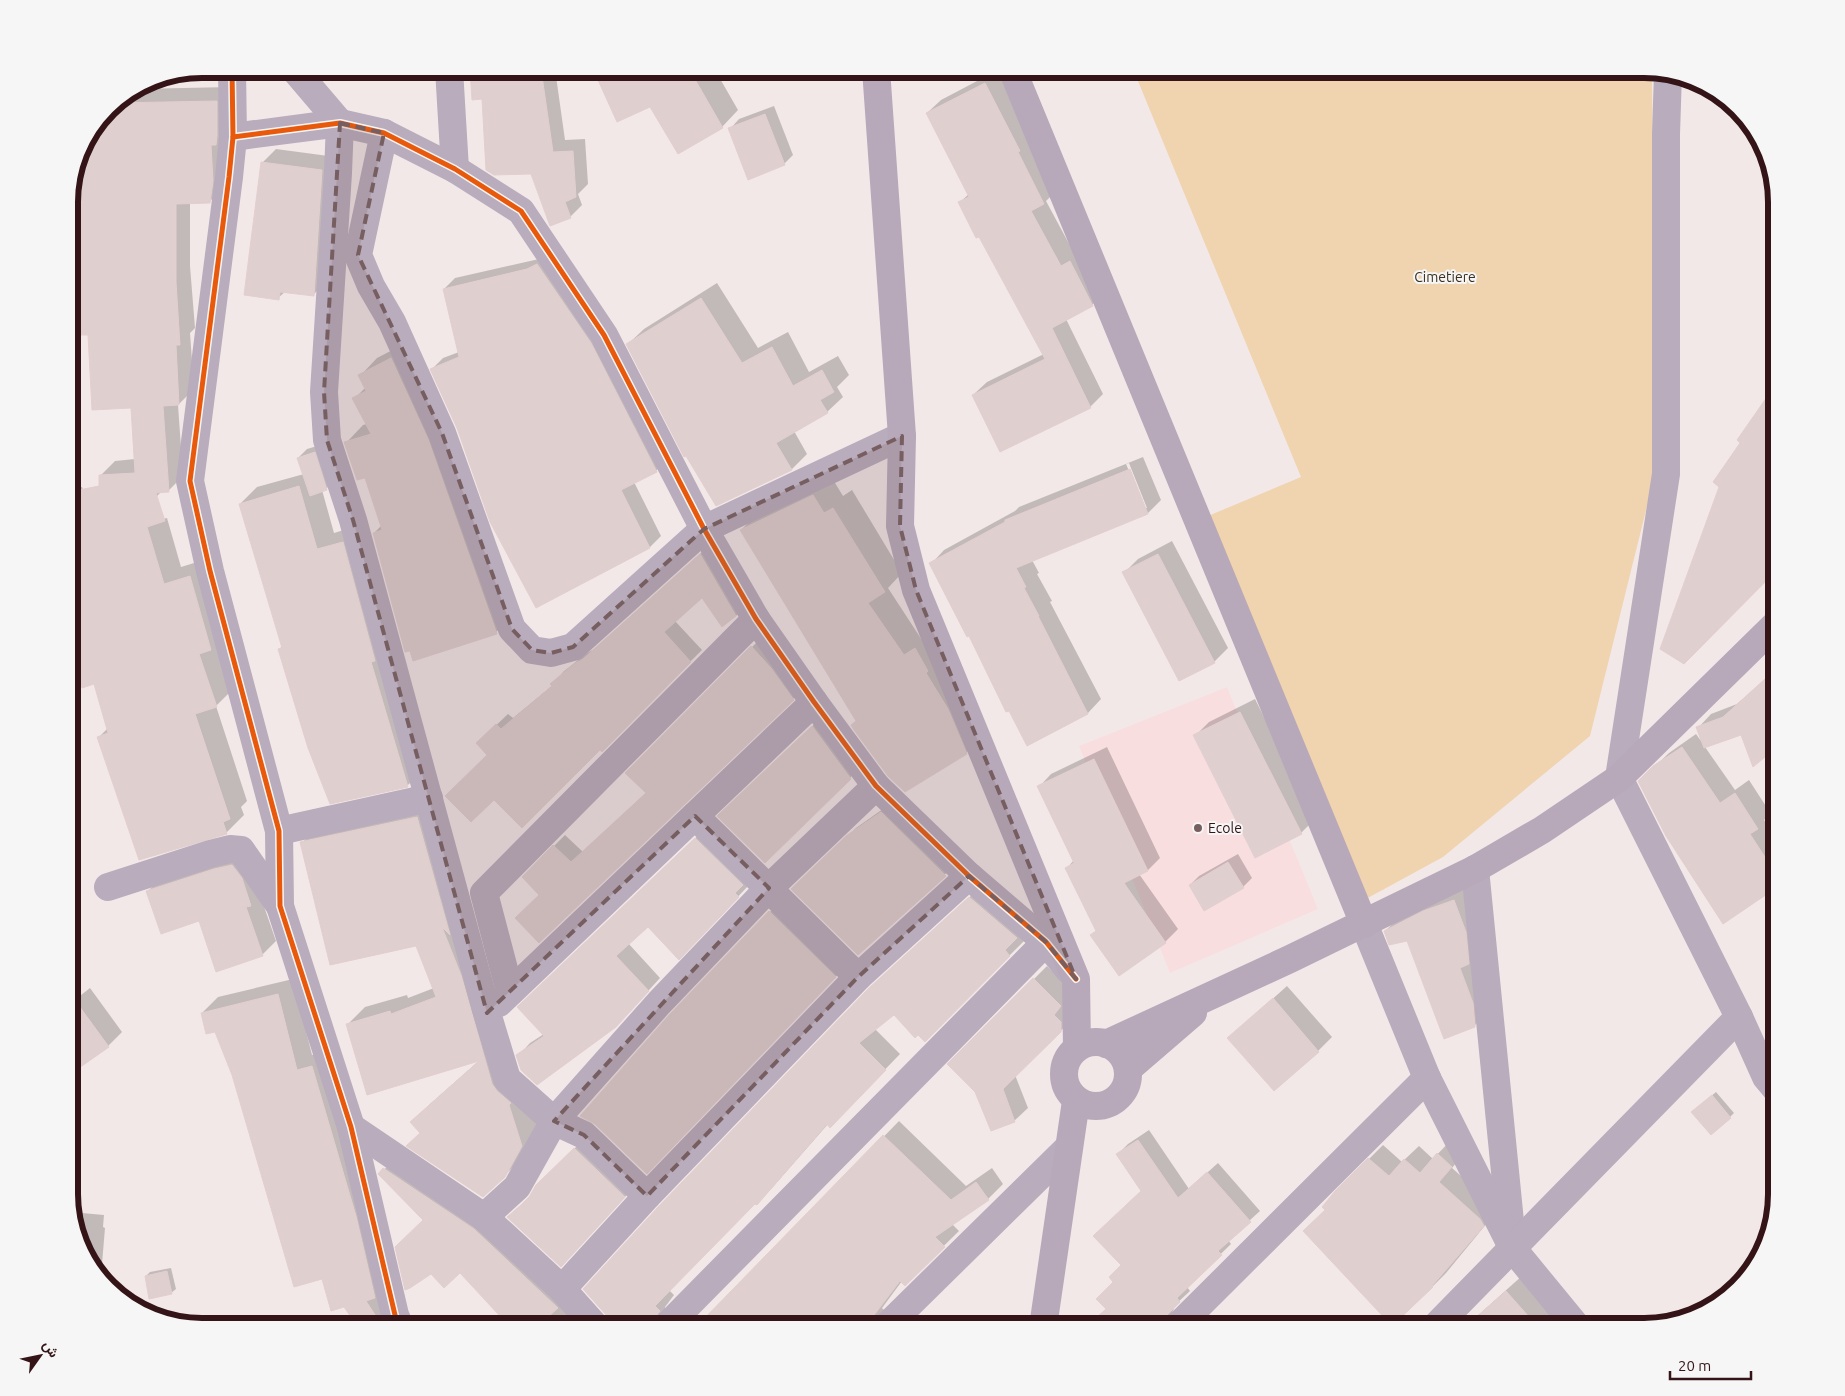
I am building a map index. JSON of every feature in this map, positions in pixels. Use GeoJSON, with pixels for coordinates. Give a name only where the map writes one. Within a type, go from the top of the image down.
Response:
{"type":"FeatureCollection","features":[{"type":"Feature","properties":{"kind":"main road"},"geometry":{"type":"LineString","coordinates":[[877,78],[902,436],[900,526],[916,590],[1076,979],[1077,1048]]}},
{"type":"Feature","properties":{"kind":"main road"},"geometry":{"type":"LineString","coordinates":[[1016,78],[1364,924]]}},
{"type":"Feature","properties":{"kind":"main road"},"geometry":{"type":"LineString","coordinates":[[1106,1044],[1364,924],[1475,869],[1542,830],[1619,778],[1768,632]]}},
{"type":"Feature","properties":{"kind":"main road"},"geometry":{"type":"LineString","coordinates":[[1128,1069],[1221,989]]}},
{"type":"Feature","properties":{"kind":"main road"},"geometry":{"type":"LineString","coordinates":[[1095,1042],[1106,1044],[1116,1049],[1124,1058],[1128,1069],[1128,1080],[1124,1091],[1108,1105],[1098,1107],[1087,1106],[1076,1101],[1068,1093],[1063,1077],[1064,1066],[1069,1055],[1084,1044],[1095,1042]]}},
{"type":"Feature","properties":{"kind":"main road"},"geometry":{"type":"LineString","coordinates":[[1044,1318],[1076,1101]]}},
{"type":"Feature","properties":{"kind":"street"},"geometry":{"type":"LineString","coordinates":[[232,78],[233,137],[230,177],[190,480],[210,571],[279,831],[280,906]]}},
{"type":"Feature","properties":{"kind":"street"},"geometry":{"type":"LineString","coordinates":[[302,78],[340,123],[324,392],[326,440],[353,520],[487,1014],[508,1079],[554,1121],[584,1135],[647,1196]]}},
{"type":"Feature","properties":{"kind":"street"},"geometry":{"type":"LineString","coordinates":[[450,78],[455,169]]}},
{"type":"Feature","properties":{"kind":"street"},"geometry":{"type":"LineString","coordinates":[[1668,80],[1666,134],[1666,474],[1619,778],[1739,1017],[1768,1079]]}},
{"type":"Feature","properties":{"kind":"street"},"geometry":{"type":"LineString","coordinates":[[233,137],[340,123],[384,133],[455,169],[521,211],[604,335],[704,529],[756,619],[814,702],[876,786],[969,876],[1046,942],[1076,979]]}},
{"type":"Feature","properties":{"kind":"street"},"geometry":{"type":"LineString","coordinates":[[384,133],[358,255],[371,286],[392,322],[442,433],[512,629],[532,650],[551,653],[573,647],[704,529],[902,436]]}},
{"type":"Feature","properties":{"kind":"street"},"geometry":{"type":"LineString","coordinates":[[510,992],[484,893],[756,619]]}},
{"type":"Feature","properties":{"kind":"street"},"geometry":{"type":"LineString","coordinates":[[487,1014],[814,702]]}},
{"type":"Feature","properties":{"kind":"street"},"geometry":{"type":"LineString","coordinates":[[484,1217],[517,1187],[554,1121],[659,1003],[769,888],[876,786]]}},
{"type":"Feature","properties":{"kind":"street"},"geometry":{"type":"LineString","coordinates":[[279,831],[429,798]]}},
{"type":"Feature","properties":{"kind":"street"},"geometry":{"type":"LineString","coordinates":[[695,816],[858,977]]}},
{"type":"Feature","properties":{"kind":"street"},"geometry":{"type":"LineString","coordinates":[[108,887],[210,854],[230,849],[241,850],[280,906],[351,1127],[397,1318]]}},
{"type":"Feature","properties":{"kind":"street"},"geometry":{"type":"LineString","coordinates":[[1475,869],[1512,1249]]}},
{"type":"Feature","properties":{"kind":"street"},"geometry":{"type":"LineString","coordinates":[[562,1289],[647,1196],[858,977],[969,876]]}},
{"type":"Feature","properties":{"kind":"street"},"geometry":{"type":"LineString","coordinates":[[1364,924],[1427,1078],[1512,1249],[1570,1318]]}},
{"type":"Feature","properties":{"kind":"street"},"geometry":{"type":"LineString","coordinates":[[675,1318],[1046,942]]}},
{"type":"Feature","properties":{"kind":"street"},"geometry":{"type":"LineString","coordinates":[[1444,1318],[1739,1017]]}},
{"type":"Feature","properties":{"kind":"street"},"geometry":{"type":"LineString","coordinates":[[1185,1318],[1427,1078]]}},
{"type":"Feature","properties":{"kind":"street"},"geometry":{"type":"LineString","coordinates":[[351,1127],[484,1217],[562,1289],[588,1318]]}},
{"type":"Feature","properties":{"kind":"street"},"geometry":{"type":"LineString","coordinates":[[895,1318],[1068,1148]]}},
{"type":"Feature","properties":{"kind":"highlighted area"},"geometry":{"type":"Polygon","coordinates":[[[340,123],[384,133],[358,255],[442,433],[512,629],[532,650],[551,653],[573,647],[704,529],[902,436],[900,526],[916,590],[1076,979],[1046,942],[969,876],[858,977],[647,1196],[584,1135],[554,1121],[769,888],[695,816],[487,1013],[353,520],[327,440],[324,392],[340,123]]]}},
{"type":"Feature","properties":{"kind":"shaded area","name":"Ecole"},"geometry":{"type":"Polygon","coordinates":[[[1227,687],[1318,909],[1170,973],[1079,746],[1227,687]]]}},
{"type":"Feature","properties":{"kind":"green space","name":"Cimetiere"},"geometry":{"type":"Polygon","coordinates":[[[1137,78],[1652,78],[1655,474],[1590,736],[1443,857],[1364,900],[1208,516],[1301,477],[1137,78]]]}},
{"type":"Feature","properties":{"kind":"building"},"geometry":{"type":"Polygon","coordinates":[[[471,78],[542,78],[553,152],[573,151],[576,197],[565,202],[571,218],[550,226],[531,174],[494,175],[486,170],[482,99],[472,100],[471,78]]]}},
{"type":"Feature","properties":{"kind":"building"},"geometry":{"type":"Polygon","coordinates":[[[597,78],[694,78],[723,128],[678,154],[650,107],[617,122],[597,78]]]}},
{"type":"Feature","properties":{"kind":"building"},"geometry":{"type":"Polygon","coordinates":[[[985,83],[1020,151],[1018,152],[1044,204],[1031,211],[1061,266],[1070,261],[1093,306],[1052,328],[1091,408],[1000,452],[972,395],[1045,359],[979,237],[976,238],[958,202],[969,197],[926,113],[985,83]]]}},
{"type":"Feature","properties":{"kind":"building"},"geometry":{"type":"Polygon","coordinates":[[[217,101],[216,145],[211,145],[213,181],[210,203],[176,204],[176,282],[180,345],[176,345],[179,405],[163,406],[169,492],[156,493],[165,521],[147,527],[164,584],[190,576],[211,650],[199,654],[217,707],[195,714],[230,819],[223,822],[227,834],[139,860],[97,737],[108,733],[94,684],[82,688],[78,674],[78,490],[99,486],[99,475],[135,473],[131,408],[92,410],[88,335],[78,335],[78,193],[82,169],[94,140],[103,126],[126,103],[217,101]]]}},
{"type":"Feature","properties":{"kind":"building"},"geometry":{"type":"Polygon","coordinates":[[[765,114],[785,165],[748,180],[728,128],[765,114]]]}},
{"type":"Feature","properties":{"kind":"building"},"geometry":{"type":"Polygon","coordinates":[[[261,162],[322,170],[314,296],[280,292],[279,300],[244,295],[261,162]]]}},
{"type":"Feature","properties":{"kind":"building"},"geometry":{"type":"Polygon","coordinates":[[[537,264],[591,343],[657,472],[621,490],[650,548],[536,608],[490,522],[457,428],[430,369],[459,357],[443,289],[527,269],[537,264]]]}},
{"type":"Feature","properties":{"kind":"building"},"geometry":{"type":"Polygon","coordinates":[[[701,298],[742,363],[772,347],[793,386],[822,370],[834,392],[820,400],[828,413],[776,443],[792,470],[716,506],[686,456],[684,457],[626,344],[701,298]]]}},
{"type":"Feature","properties":{"kind":"building"},"geometry":{"type":"Polygon","coordinates":[[[391,358],[428,439],[497,634],[413,661],[410,651],[405,652],[373,533],[382,530],[365,478],[357,480],[344,442],[371,434],[352,398],[366,391],[358,375],[391,358]]]}},
{"type":"Feature","properties":{"kind":"building"},"geometry":{"type":"Polygon","coordinates":[[[1768,395],[1768,579],[1684,664],[1660,649],[1719,487],[1713,482],[1740,443],[1737,440],[1768,395]]]}},
{"type":"Feature","properties":{"kind":"building"},"geometry":{"type":"Polygon","coordinates":[[[315,452],[327,490],[310,496],[297,458],[315,452]]]}},
{"type":"Feature","properties":{"kind":"building"},"geometry":{"type":"Polygon","coordinates":[[[1130,469],[1148,514],[1016,568],[1026,587],[1024,588],[1088,714],[1027,746],[1009,711],[1006,712],[969,636],[967,637],[929,563],[1005,522],[1005,520],[1130,469]]]}},
{"type":"Feature","properties":{"kind":"building"},"geometry":{"type":"Polygon","coordinates":[[[299,486],[317,549],[343,542],[375,661],[371,662],[408,787],[330,804],[308,748],[278,649],[282,648],[239,504],[299,486]]]}},
{"type":"Feature","properties":{"kind":"building"},"geometry":{"type":"Polygon","coordinates":[[[813,495],[824,513],[833,508],[885,592],[868,603],[904,655],[915,648],[928,671],[926,673],[948,709],[967,754],[905,792],[888,776],[854,730],[851,725],[856,721],[740,530],[813,495]]]}},
{"type":"Feature","properties":{"kind":"building"},"geometry":{"type":"Polygon","coordinates":[[[700,554],[736,616],[722,627],[702,598],[664,632],[691,662],[602,752],[600,750],[522,828],[494,800],[471,822],[445,796],[487,755],[476,743],[496,724],[501,729],[552,686],[550,684],[583,659],[700,554]]]}},
{"type":"Feature","properties":{"kind":"building"},"geometry":{"type":"Polygon","coordinates":[[[1158,554],[1215,663],[1179,681],[1122,572],[1158,554]]]}},
{"type":"Feature","properties":{"kind":"building"},"geometry":{"type":"Polygon","coordinates":[[[751,646],[771,668],[794,700],[539,943],[515,918],[539,895],[522,877],[553,845],[571,862],[646,793],[625,773],[751,646]]]}},
{"type":"Feature","properties":{"kind":"building"},"geometry":{"type":"Polygon","coordinates":[[[1768,676],[1768,755],[1753,767],[1741,735],[1704,748],[1696,727],[1723,717],[1768,676]]]}},
{"type":"Feature","properties":{"kind":"building"},"geometry":{"type":"Polygon","coordinates":[[[1240,712],[1302,834],[1255,858],[1193,735],[1240,712]]]}},
{"type":"Feature","properties":{"kind":"building"},"geometry":{"type":"Polygon","coordinates":[[[812,726],[851,779],[765,863],[717,816],[812,726]]]}},
{"type":"Feature","properties":{"kind":"building"},"geometry":{"type":"Polygon","coordinates":[[[1682,747],[1720,803],[1735,793],[1758,829],[1750,834],[1768,862],[1768,893],[1723,924],[1666,836],[1638,781],[1653,766],[1682,747]]]}},
{"type":"Feature","properties":{"kind":"building"},"geometry":{"type":"Polygon","coordinates":[[[1094,759],[1148,871],[1124,883],[1166,943],[1119,976],[1090,935],[1096,931],[1065,868],[1074,863],[1037,786],[1094,759]]]}},
{"type":"Feature","properties":{"kind":"building"},"geometry":{"type":"Polygon","coordinates":[[[881,812],[946,876],[858,955],[791,889],[846,836],[881,812]]]}},
{"type":"Feature","properties":{"kind":"building"},"geometry":{"type":"Polygon","coordinates":[[[417,817],[450,935],[442,927],[461,975],[492,1084],[511,1103],[509,1105],[522,1146],[505,1177],[483,1197],[406,1146],[420,1133],[410,1122],[479,1061],[367,1095],[346,1024],[390,1011],[391,1014],[436,997],[416,946],[330,965],[300,842],[417,817]]]}},
{"type":"Feature","properties":{"kind":"building"},"geometry":{"type":"Polygon","coordinates":[[[695,838],[743,885],[735,893],[739,897],[679,960],[648,927],[616,956],[649,991],[616,1027],[537,1085],[521,1070],[516,1055],[544,1036],[517,1007],[695,838]]]}},
{"type":"Feature","properties":{"kind":"building"},"geometry":{"type":"Polygon","coordinates":[[[1228,862],[1244,888],[1204,911],[1189,885],[1228,862]]]}},
{"type":"Feature","properties":{"kind":"building"},"geometry":{"type":"Polygon","coordinates":[[[232,865],[242,878],[251,906],[246,907],[263,956],[216,972],[199,921],[161,934],[146,891],[232,865]]]}},
{"type":"Feature","properties":{"kind":"building"},"geometry":{"type":"Polygon","coordinates":[[[969,897],[1017,938],[1005,950],[1010,956],[925,1042],[918,1035],[915,1038],[894,1015],[859,1043],[886,1070],[830,1128],[827,1124],[757,1205],[755,1204],[655,1306],[660,1311],[655,1318],[609,1318],[583,1289],[658,1207],[869,988],[969,897]]]}},
{"type":"Feature","properties":{"kind":"building"},"geometry":{"type":"Polygon","coordinates":[[[1454,900],[1466,932],[1469,964],[1460,968],[1473,1003],[1475,1027],[1444,1039],[1407,941],[1389,945],[1384,931],[1423,911],[1454,900]]]}},
{"type":"Feature","properties":{"kind":"building"},"geometry":{"type":"Polygon","coordinates":[[[769,911],[836,977],[647,1174],[595,1124],[580,1116],[670,1014],[769,911]]]}},
{"type":"Feature","properties":{"kind":"building"},"geometry":{"type":"Polygon","coordinates":[[[1033,978],[1061,1006],[1054,1015],[1061,1022],[1061,1032],[1003,1089],[1015,1122],[991,1131],[975,1092],[947,1064],[1033,978]]]}},
{"type":"Feature","properties":{"kind":"building"},"geometry":{"type":"Polygon","coordinates":[[[278,994],[297,1070],[312,1066],[356,1216],[375,1298],[366,1301],[377,1318],[352,1318],[344,1307],[331,1311],[322,1279],[294,1287],[232,1075],[215,1032],[206,1034],[201,1013],[278,994]]]}},
{"type":"Feature","properties":{"kind":"building"},"geometry":{"type":"Polygon","coordinates":[[[1273,998],[1319,1052],[1274,1091],[1227,1038],[1273,998]]]}},
{"type":"Feature","properties":{"kind":"building"},"geometry":{"type":"Polygon","coordinates":[[[78,1004],[109,1047],[78,1069],[78,1004]]]}},
{"type":"Feature","properties":{"kind":"building"},"geometry":{"type":"Polygon","coordinates":[[[1712,1095],[1731,1118],[1711,1135],[1691,1112],[1712,1095]]]}},
{"type":"Feature","properties":{"kind":"building"},"geometry":{"type":"Polygon","coordinates":[[[883,1135],[951,1200],[976,1182],[989,1200],[935,1237],[945,1247],[905,1286],[900,1281],[872,1318],[705,1318],[883,1135]]]}},
{"type":"Feature","properties":{"kind":"building"},"geometry":{"type":"Polygon","coordinates":[[[1138,1140],[1178,1198],[1207,1172],[1251,1222],[1218,1251],[1222,1255],[1177,1298],[1180,1302],[1165,1318],[1096,1318],[1106,1309],[1096,1299],[1113,1282],[1109,1277],[1121,1265],[1093,1236],[1141,1191],[1116,1154],[1138,1140]]]}},
{"type":"Feature","properties":{"kind":"building"},"geometry":{"type":"Polygon","coordinates":[[[574,1148],[625,1197],[561,1267],[507,1217],[528,1199],[536,1185],[574,1148]]]}},
{"type":"Feature","properties":{"kind":"building"},"geometry":{"type":"Polygon","coordinates":[[[1437,1153],[1452,1167],[1439,1182],[1480,1219],[1484,1226],[1433,1287],[1400,1318],[1385,1318],[1303,1231],[1325,1210],[1322,1207],[1336,1190],[1368,1158],[1389,1176],[1404,1159],[1420,1173],[1437,1153]]]}},
{"type":"Feature","properties":{"kind":"building"},"geometry":{"type":"Polygon","coordinates":[[[383,1168],[474,1229],[558,1308],[547,1318],[502,1318],[460,1273],[444,1288],[431,1274],[405,1290],[395,1247],[423,1220],[378,1174],[383,1168]]]}},
{"type":"Feature","properties":{"kind":"building"},"geometry":{"type":"Polygon","coordinates":[[[167,1271],[172,1294],[149,1299],[145,1276],[167,1271]]]}},
{"type":"Feature","properties":{"kind":"building"},"geometry":{"type":"Polygon","coordinates":[[[1506,1291],[1530,1318],[1475,1318],[1506,1291]]]}},
{"type":"Feature","properties":{"kind":"cycle path"},"geometry":{"type":"LineString","coordinates":[[232,78],[233,137],[229,177],[190,481],[210,571],[279,831],[280,906],[351,1127],[396,1318]]}},
{"type":"Feature","properties":{"kind":"cycle path"},"geometry":{"type":"LineString","coordinates":[[233,137],[340,123],[384,133],[455,169],[521,211],[604,335],[704,529],[756,619],[814,702],[876,786],[969,876],[1046,942],[1076,979]]}},
{"type":"Feature","properties":{"kind":"place","name":"Ecole"},"geometry":{"type":"Point","coordinates":[1198,828]}}]}
